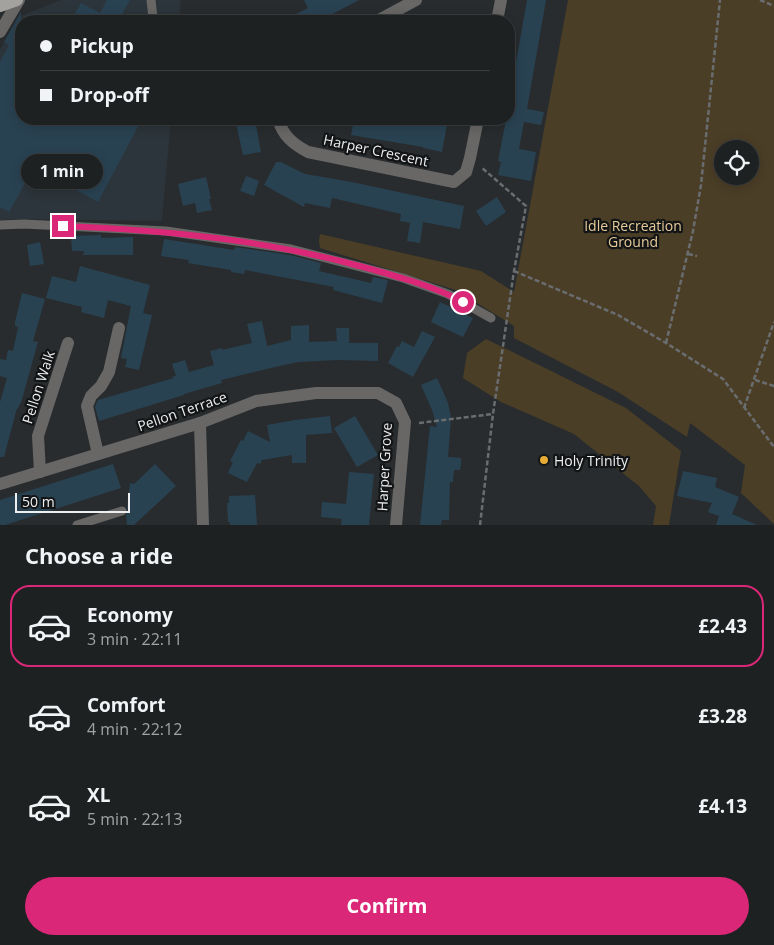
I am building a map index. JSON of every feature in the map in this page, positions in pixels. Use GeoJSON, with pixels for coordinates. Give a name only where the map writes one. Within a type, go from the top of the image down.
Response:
{"type":"FeatureCollection","features":[{"type":"Feature","properties":{"kind":"main road"},"geometry":{"type":"LineString","coordinates":[[0,6],[18,0]]}},
{"type":"Feature","properties":{"kind":"street"},"geometry":{"type":"LineString","coordinates":[[0,32],[18,0]]}},
{"type":"Feature","properties":{"kind":"street"},"geometry":{"type":"LineString","coordinates":[[388,15],[416,0]]}},
{"type":"Feature","properties":{"kind":"street"},"geometry":{"type":"LineString","coordinates":[[498,15],[501,0]]}},
{"type":"Feature","properties":{"kind":"street","name":"Harper Crescent"},"geometry":{"type":"LineString","coordinates":[[280,125],[291,143],[308,152],[454,182],[466,172],[477,125]]}},
{"type":"Feature","properties":{"kind":"street"},"geometry":{"type":"LineString","coordinates":[[98,454],[87,406],[91,396],[101,386],[109,372],[119,328]]}},
{"type":"Feature","properties":{"kind":"street","name":"Pellon Walk"},"geometry":{"type":"LineString","coordinates":[[40,472],[38,436],[68,342]]}},
{"type":"Feature","properties":{"kind":"street","name":"Pellon Terrace"},"geometry":{"type":"LineString","coordinates":[[0,484],[200,423],[256,401],[316,393],[378,393]]}},
{"type":"Feature","properties":{"kind":"street","name":"Harper Grove"},"geometry":{"type":"LineString","coordinates":[[378,393],[396,403],[405,422],[396,525]]}},
{"type":"Feature","properties":{"kind":"street"},"geometry":{"type":"LineString","coordinates":[[200,423],[204,525]]}},
{"type":"Feature","properties":{"kind":"lane"},"geometry":{"type":"LineString","coordinates":[[151,0],[153,15]]}},
{"type":"Feature","properties":{"kind":"lane"},"geometry":{"type":"LineString","coordinates":[[0,225],[24,224],[166,231],[291,249],[403,278],[448,294],[491,318]]}},
{"type":"Feature","properties":{"kind":"lane"},"geometry":{"type":"LineString","coordinates":[[77,525],[122,511]]}},
{"type":"Feature","properties":{"kind":"path"},"geometry":{"type":"LineString","coordinates":[[666,343],[688,254],[702,185],[720,0]]}},
{"type":"Feature","properties":{"kind":"path"},"geometry":{"type":"LineString","coordinates":[[760,0],[774,6]]}},
{"type":"Feature","properties":{"kind":"path"},"geometry":{"type":"LineString","coordinates":[[688,254],[697,256]]}},
{"type":"Feature","properties":{"kind":"path"},"geometry":{"type":"LineString","coordinates":[[514,271],[618,315],[723,379],[774,447]]}},
{"type":"Feature","properties":{"kind":"path"},"geometry":{"type":"LineString","coordinates":[[744,408],[774,322]]}},
{"type":"Feature","properties":{"kind":"path"},"geometry":{"type":"LineString","coordinates":[[755,380],[774,386]]}},
{"type":"Feature","properties":{"kind":"path"},"geometry":{"type":"LineString","coordinates":[[480,525],[493,414]]}},
{"type":"Feature","properties":{"kind":"shaded area"},"geometry":{"type":"Polygon","coordinates":[[[61,0],[181,0],[180,15],[23,15],[61,0]]]}},
{"type":"Feature","properties":{"kind":"shaded area"},"geometry":{"type":"Polygon","coordinates":[[[15,22],[15,125],[170,125],[162,221],[0,220],[0,50],[15,22]]]}},
{"type":"Feature","properties":{"kind":"green space","name":"Idle Recreation Ground"},"geometry":{"type":"Polygon","coordinates":[[[568,0],[774,0],[774,524],[741,493],[745,465],[690,423],[687,437],[618,392],[514,338],[514,326],[456,290],[320,248],[320,234],[481,271],[514,292],[568,0]]]}},
{"type":"Feature","properties":{"kind":"green space"},"geometry":{"type":"Polygon","coordinates":[[[486,339],[626,408],[681,451],[669,525],[653,525],[656,506],[639,486],[574,434],[501,402],[463,378],[467,353],[486,339]]]}},
{"type":"Feature","properties":{"kind":"building"},"geometry":{"type":"Polygon","coordinates":[[[107,0],[130,0],[121,15],[74,15],[81,3],[100,13],[107,0]]]}},
{"type":"Feature","properties":{"kind":"building"},"geometry":{"type":"Polygon","coordinates":[[[304,0],[359,0],[330,15],[294,15],[308,8],[304,0]]]}},
{"type":"Feature","properties":{"kind":"building"},"geometry":{"type":"Polygon","coordinates":[[[527,0],[546,0],[527,109],[544,112],[541,125],[524,122],[519,149],[536,152],[531,181],[498,175],[501,162],[498,161],[505,125],[515,125],[515,68],[527,0]]]}},
{"type":"Feature","properties":{"kind":"building"},"geometry":{"type":"Polygon","coordinates":[[[15,23],[15,125],[139,125],[98,202],[34,167],[9,212],[0,207],[0,62],[9,45],[4,42],[15,23]]]}},
{"type":"Feature","properties":{"kind":"building"},"geometry":{"type":"Polygon","coordinates":[[[236,125],[256,125],[261,152],[243,155],[236,125]]]}},
{"type":"Feature","properties":{"kind":"building"},"geometry":{"type":"Polygon","coordinates":[[[353,125],[447,125],[442,152],[351,135],[353,125]]]}},
{"type":"Feature","properties":{"kind":"building"},"geometry":{"type":"Polygon","coordinates":[[[276,162],[281,162],[305,174],[464,206],[460,229],[423,222],[420,243],[407,241],[410,223],[400,221],[401,214],[332,198],[330,208],[305,203],[304,207],[264,185],[276,162]]]}},
{"type":"Feature","properties":{"kind":"building"},"geometry":{"type":"Polygon","coordinates":[[[246,176],[259,181],[254,196],[240,191],[246,176]]]}},
{"type":"Feature","properties":{"kind":"building"},"geometry":{"type":"Polygon","coordinates":[[[206,177],[212,210],[197,213],[195,203],[183,206],[178,184],[206,177]]]}},
{"type":"Feature","properties":{"kind":"building"},"geometry":{"type":"Polygon","coordinates":[[[497,197],[506,212],[486,226],[476,211],[497,197]]]}},
{"type":"Feature","properties":{"kind":"building"},"geometry":{"type":"Polygon","coordinates":[[[101,235],[101,238],[133,237],[133,255],[83,255],[84,251],[72,251],[71,236],[101,235]]]}},
{"type":"Feature","properties":{"kind":"building"},"geometry":{"type":"Polygon","coordinates":[[[164,239],[234,250],[235,247],[290,255],[321,263],[319,271],[371,283],[373,277],[388,280],[382,303],[333,290],[334,287],[245,270],[244,274],[231,272],[231,270],[188,263],[189,260],[161,256],[164,239]]]}},
{"type":"Feature","properties":{"kind":"building"},"geometry":{"type":"Polygon","coordinates":[[[40,242],[44,264],[30,266],[27,245],[40,242]]]}},
{"type":"Feature","properties":{"kind":"building"},"geometry":{"type":"Polygon","coordinates":[[[80,266],[150,285],[143,313],[152,315],[139,370],[125,367],[127,359],[121,358],[131,306],[108,300],[104,318],[81,312],[82,307],[46,298],[52,276],[76,282],[80,266]]]}},
{"type":"Feature","properties":{"kind":"building"},"geometry":{"type":"Polygon","coordinates":[[[22,293],[45,299],[33,341],[38,342],[21,403],[17,408],[4,457],[0,457],[0,402],[7,378],[0,376],[0,359],[6,360],[8,350],[13,351],[18,327],[15,326],[15,322],[22,293]]]}},
{"type":"Feature","properties":{"kind":"building"},"geometry":{"type":"Polygon","coordinates":[[[440,302],[473,318],[463,337],[431,322],[440,302]]]}},
{"type":"Feature","properties":{"kind":"building"},"geometry":{"type":"Polygon","coordinates":[[[262,321],[267,346],[291,340],[291,326],[309,325],[309,342],[337,341],[336,328],[349,328],[349,343],[378,343],[378,361],[337,360],[298,362],[221,380],[222,383],[99,421],[95,407],[98,400],[174,378],[171,377],[176,376],[172,364],[185,360],[189,372],[214,365],[210,351],[252,343],[247,324],[262,321]]]}},
{"type":"Feature","properties":{"kind":"building"},"geometry":{"type":"Polygon","coordinates":[[[422,331],[435,337],[413,377],[388,363],[397,346],[399,347],[402,341],[414,347],[422,331]]]}},
{"type":"Feature","properties":{"kind":"building"},"geometry":{"type":"Polygon","coordinates":[[[437,378],[448,403],[451,418],[448,457],[461,458],[461,464],[460,470],[454,470],[453,482],[450,482],[449,520],[442,520],[441,525],[420,525],[430,426],[437,427],[421,385],[437,378]]]}},
{"type":"Feature","properties":{"kind":"building"},"geometry":{"type":"Polygon","coordinates":[[[330,416],[332,433],[306,435],[306,463],[292,463],[292,455],[262,460],[260,464],[257,463],[247,482],[228,473],[233,462],[230,461],[248,431],[270,442],[267,425],[330,416]]]}},
{"type":"Feature","properties":{"kind":"building"},"geometry":{"type":"Polygon","coordinates":[[[355,416],[378,455],[357,467],[334,428],[355,416]]]}},
{"type":"Feature","properties":{"kind":"building"},"geometry":{"type":"Polygon","coordinates":[[[113,464],[121,488],[0,525],[0,500],[113,464]]]}},
{"type":"Feature","properties":{"kind":"building"},"geometry":{"type":"Polygon","coordinates":[[[155,464],[176,486],[134,525],[127,525],[126,515],[128,512],[130,483],[134,484],[155,464]]]}},
{"type":"Feature","properties":{"kind":"building"},"geometry":{"type":"Polygon","coordinates":[[[683,471],[717,478],[715,487],[739,497],[732,514],[757,525],[716,525],[719,516],[708,512],[712,503],[677,496],[683,471]]]}},
{"type":"Feature","properties":{"kind":"building"},"geometry":{"type":"Polygon","coordinates":[[[349,472],[374,474],[369,525],[341,525],[342,519],[321,517],[322,502],[346,504],[349,472]]]}},
{"type":"Feature","properties":{"kind":"building"},"geometry":{"type":"Polygon","coordinates":[[[255,495],[257,525],[230,525],[230,522],[228,522],[227,503],[229,503],[229,496],[255,495]]]}},
{"type":"Feature","properties":{"kind":"place","name":"Holy Trinity"},"geometry":{"type":"Point","coordinates":[544,460]}},
{"type":"Feature","properties":{"kind":"route"},"geometry":{"type":"LineString","coordinates":[[63,226],[166,231],[291,249],[403,278],[448,294],[463,302]]}}]}
